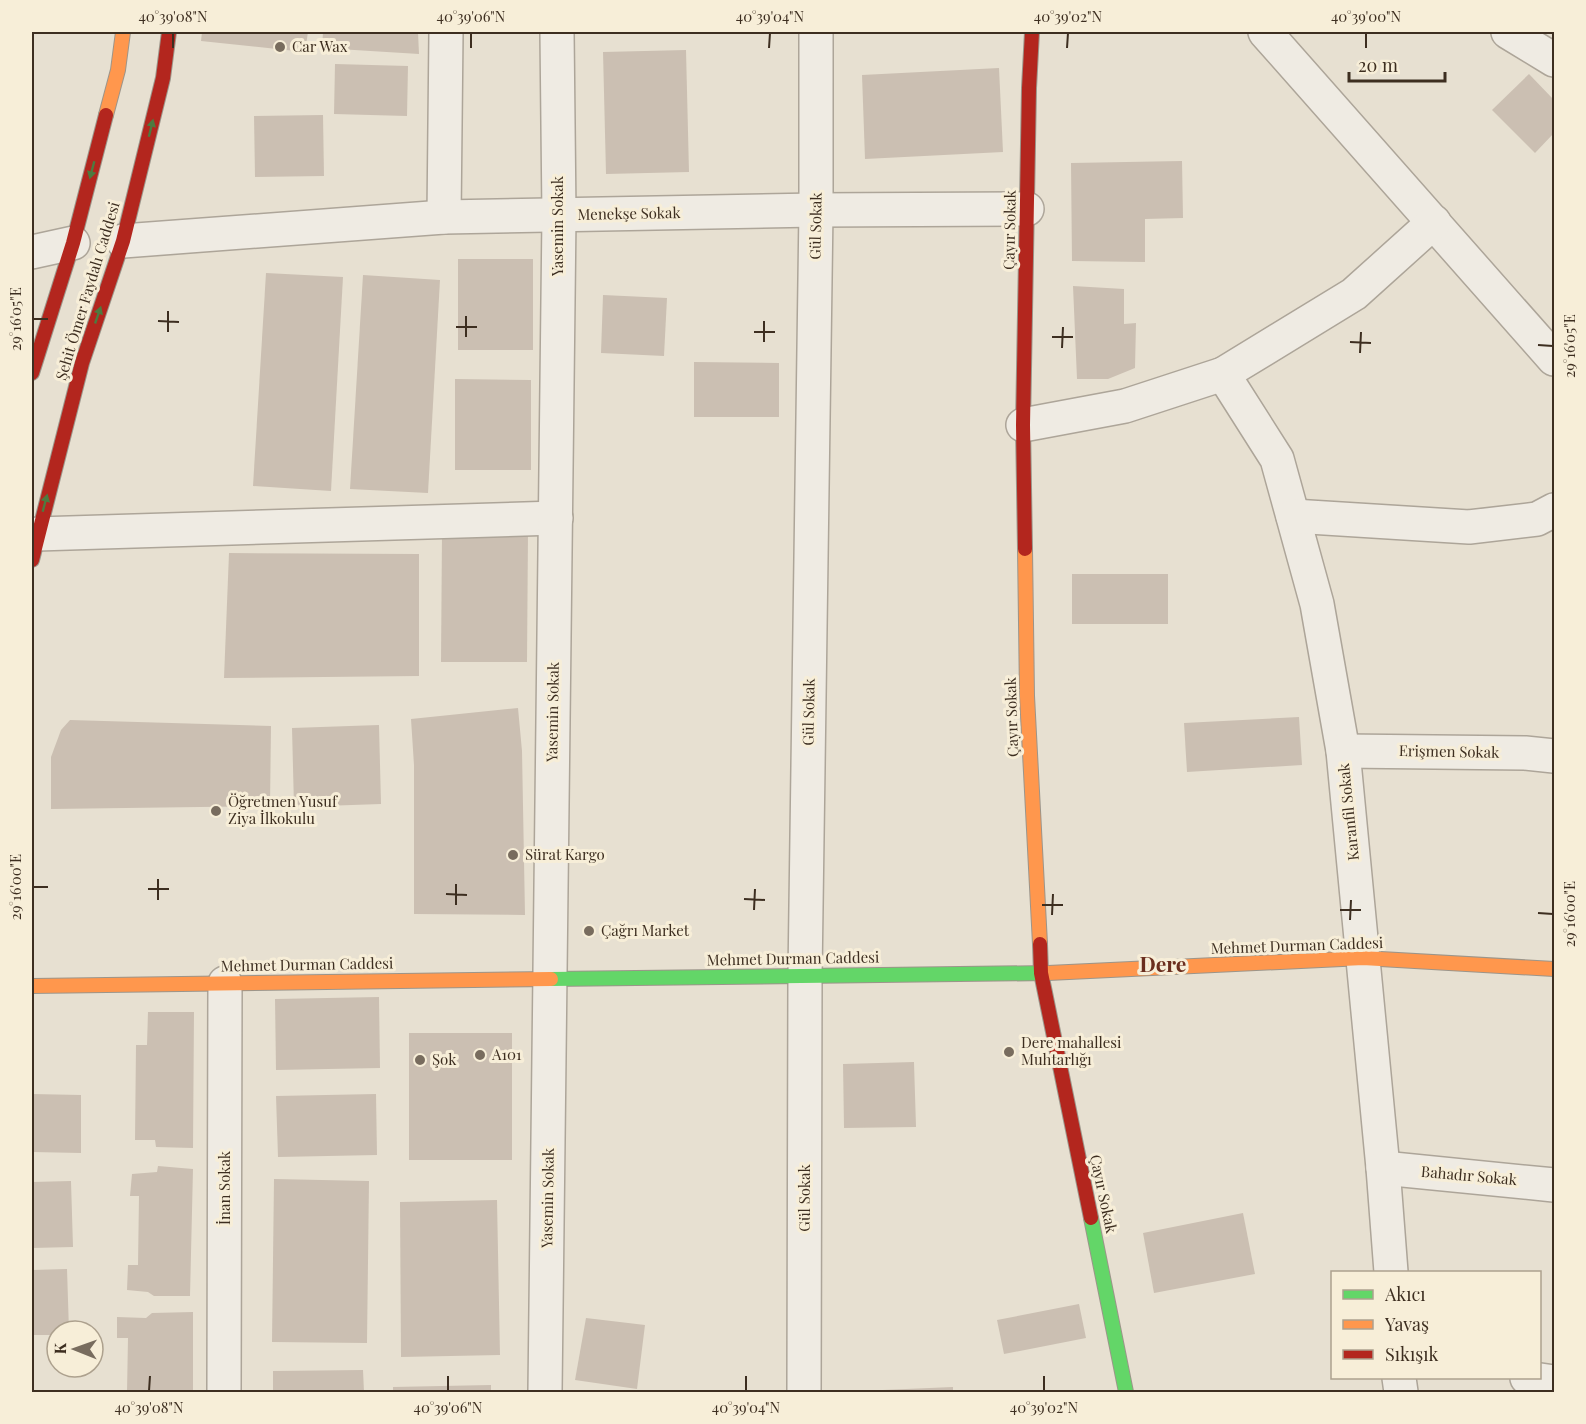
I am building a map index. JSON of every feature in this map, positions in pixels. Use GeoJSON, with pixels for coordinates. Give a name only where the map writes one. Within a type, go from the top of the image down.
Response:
{"type":"FeatureCollection","features":[{"type":"Feature","properties":{"kind":"street","name":"Şehit Ömer Faydalı Caddesi"},"geometry":{"type":"LineString","coordinates":[[32,373],[73,243],[118,70],[123,32]]}},
{"type":"Feature","properties":{"kind":"street","name":"Şehit Ömer Faydalı Caddesi"},"geometry":{"type":"LineString","coordinates":[[34,547],[82,363],[123,241],[163,78],[169,32]]}},
{"type":"Feature","properties":{"kind":"street"},"geometry":{"type":"LineString","coordinates":[[444,217],[446,32]]}},
{"type":"Feature","properties":{"kind":"street","name":"Yasemin Sokak"},"geometry":{"type":"LineString","coordinates":[[545,1392],[559,216],[557,32]]}},
{"type":"Feature","properties":{"kind":"street","name":"Gül Sokak"},"geometry":{"type":"LineString","coordinates":[[804,1392],[805,976],[816,210],[816,32]]}},
{"type":"Feature","properties":{"kind":"street","name":"Çayır Sokak"},"geometry":{"type":"LineString","coordinates":[[1032,32],[1023,425],[1027,696],[1041,973],[1126,1392]]}},
{"type":"Feature","properties":{"kind":"street"},"geometry":{"type":"LineString","coordinates":[[1265,32],[1554,359]]}},
{"type":"Feature","properties":{"kind":"street"},"geometry":{"type":"LineString","coordinates":[[1508,32],[1554,60]]}},
{"type":"Feature","properties":{"kind":"street","name":"Menekşe Sokak"},"geometry":{"type":"LineString","coordinates":[[123,241],[444,217],[816,210],[1027,209]]}},
{"type":"Feature","properties":{"kind":"street"},"geometry":{"type":"LineString","coordinates":[[1023,425],[1125,406],[1223,374],[1354,294],[1434,222]]}},
{"type":"Feature","properties":{"kind":"street"},"geometry":{"type":"LineString","coordinates":[[32,252],[73,243]]}},
{"type":"Feature","properties":{"kind":"street","name":"Karanfil Sokak"},"geometry":{"type":"LineString","coordinates":[[1223,374],[1277,459],[1317,604],[1343,751],[1391,1271]]}},
{"type":"Feature","properties":{"kind":"street"},"geometry":{"type":"LineString","coordinates":[[1293,516],[1469,527],[1537,519],[1554,510]]}},
{"type":"Feature","properties":{"kind":"street"},"geometry":{"type":"LineString","coordinates":[[34,547],[555,518]]}},
{"type":"Feature","properties":{"kind":"street","name":"Erişmen Sokak"},"geometry":{"type":"LineString","coordinates":[[1343,751],[1525,753],[1554,756]]}},
{"type":"Feature","properties":{"kind":"street","name":"Mehmet Durman Caddesi"},"geometry":{"type":"LineString","coordinates":[[32,986],[1041,973],[1363,958],[1554,969]]}},
{"type":"Feature","properties":{"kind":"street","name":"İnan Sokak"},"geometry":{"type":"LineString","coordinates":[[224,1392],[225,983]]}},
{"type":"Feature","properties":{"kind":"street","name":"Bahadır Sokak"},"geometry":{"type":"LineString","coordinates":[[1383,1168],[1554,1185]]}},
{"type":"Feature","properties":{"kind":"street"},"geometry":{"type":"LineString","coordinates":[[1538,1379],[1554,1382]]}},
{"type":"Feature","properties":{"kind":"building","name":"Car Wax"},"geometry":{"type":"Polygon","coordinates":[[[202,32],[308,32],[305,52],[201,41],[202,32]]]}},
{"type":"Feature","properties":{"kind":"building"},"geometry":{"type":"Polygon","coordinates":[[[323,32],[418,32],[419,54],[322,48],[323,32]]]}},
{"type":"Feature","properties":{"kind":"building"},"geometry":{"type":"Polygon","coordinates":[[[686,50],[689,172],[606,174],[603,52],[686,50]]]}},
{"type":"Feature","properties":{"kind":"building"},"geometry":{"type":"Polygon","coordinates":[[[335,64],[408,66],[407,116],[334,114],[335,64]]]}},
{"type":"Feature","properties":{"kind":"building"},"geometry":{"type":"Polygon","coordinates":[[[999,68],[1003,152],[865,159],[862,75],[999,68]]]}},
{"type":"Feature","properties":{"kind":"building"},"geometry":{"type":"Polygon","coordinates":[[[1529,74],[1554,100],[1554,133],[1535,153],[1492,110],[1529,74]]]}},
{"type":"Feature","properties":{"kind":"building"},"geometry":{"type":"Polygon","coordinates":[[[323,115],[324,176],[255,177],[254,116],[323,115]]]}},
{"type":"Feature","properties":{"kind":"building"},"geometry":{"type":"Polygon","coordinates":[[[1182,161],[1183,218],[1145,219],[1145,262],[1072,261],[1071,163],[1182,161]]]}},
{"type":"Feature","properties":{"kind":"building"},"geometry":{"type":"Polygon","coordinates":[[[458,259],[533,259],[533,350],[458,350],[458,259]]]}},
{"type":"Feature","properties":{"kind":"building"},"geometry":{"type":"Polygon","coordinates":[[[266,273],[343,277],[331,491],[253,486],[266,273]]]}},
{"type":"Feature","properties":{"kind":"building"},"geometry":{"type":"Polygon","coordinates":[[[363,275],[440,280],[428,493],[350,489],[363,275]]]}},
{"type":"Feature","properties":{"kind":"building"},"geometry":{"type":"Polygon","coordinates":[[[1073,286],[1124,289],[1124,324],[1136,323],[1135,368],[1108,379],[1077,379],[1073,286]]]}},
{"type":"Feature","properties":{"kind":"building"},"geometry":{"type":"Polygon","coordinates":[[[603,295],[667,298],[664,356],[601,353],[603,295]]]}},
{"type":"Feature","properties":{"kind":"building"},"geometry":{"type":"Polygon","coordinates":[[[694,362],[779,363],[779,417],[694,417],[694,362]]]}},
{"type":"Feature","properties":{"kind":"building"},"geometry":{"type":"Polygon","coordinates":[[[455,379],[531,380],[531,470],[455,470],[455,379]]]}},
{"type":"Feature","properties":{"kind":"building"},"geometry":{"type":"Polygon","coordinates":[[[442,532],[528,533],[527,662],[441,662],[442,532]]]}},
{"type":"Feature","properties":{"kind":"building"},"geometry":{"type":"Polygon","coordinates":[[[229,553],[419,554],[419,676],[224,678],[229,553]]]}},
{"type":"Feature","properties":{"kind":"building"},"geometry":{"type":"Polygon","coordinates":[[[1072,574],[1168,574],[1168,624],[1072,624],[1072,574]]]}},
{"type":"Feature","properties":{"kind":"building"},"geometry":{"type":"Polygon","coordinates":[[[518,708],[522,751],[525,915],[414,914],[414,765],[411,719],[518,708]]]}},
{"type":"Feature","properties":{"kind":"building"},"geometry":{"type":"Polygon","coordinates":[[[1299,717],[1302,765],[1187,772],[1184,723],[1299,717]]]}},
{"type":"Feature","properties":{"kind":"building"},"geometry":{"type":"Polygon","coordinates":[[[70,720],[271,726],[270,806],[51,809],[51,757],[61,730],[70,720]]]}},
{"type":"Feature","properties":{"kind":"building"},"geometry":{"type":"Polygon","coordinates":[[[379,725],[381,804],[294,807],[292,728],[379,725]]]}},
{"type":"Feature","properties":{"kind":"building"},"geometry":{"type":"Polygon","coordinates":[[[379,997],[380,1068],[276,1070],[275,999],[379,997]]]}},
{"type":"Feature","properties":{"kind":"building"},"geometry":{"type":"Polygon","coordinates":[[[148,1012],[194,1012],[193,1148],[156,1147],[155,1140],[135,1140],[136,1045],[147,1045],[148,1012]]]}},
{"type":"Feature","properties":{"kind":"building"},"geometry":{"type":"Polygon","coordinates":[[[409,1033],[512,1033],[512,1160],[409,1160],[409,1033]]]}},
{"type":"Feature","properties":{"kind":"building"},"geometry":{"type":"Polygon","coordinates":[[[914,1062],[916,1127],[844,1128],[843,1064],[914,1062]]]}},
{"type":"Feature","properties":{"kind":"building"},"geometry":{"type":"Polygon","coordinates":[[[32,1094],[81,1095],[81,1153],[32,1152],[32,1094]]]}},
{"type":"Feature","properties":{"kind":"building"},"geometry":{"type":"Polygon","coordinates":[[[376,1094],[377,1155],[278,1157],[276,1096],[376,1094]]]}},
{"type":"Feature","properties":{"kind":"building"},"geometry":{"type":"Polygon","coordinates":[[[158,1166],[193,1169],[190,1296],[154,1296],[148,1292],[127,1290],[128,1265],[138,1265],[139,1196],[130,1196],[132,1174],[157,1172],[158,1166]]]}},
{"type":"Feature","properties":{"kind":"building"},"geometry":{"type":"Polygon","coordinates":[[[274,1179],[369,1181],[367,1343],[272,1342],[274,1179]]]}},
{"type":"Feature","properties":{"kind":"building"},"geometry":{"type":"Polygon","coordinates":[[[71,1181],[73,1247],[32,1248],[32,1182],[71,1181]]]}},
{"type":"Feature","properties":{"kind":"building"},"geometry":{"type":"Polygon","coordinates":[[[497,1200],[500,1355],[401,1357],[400,1202],[497,1200]]]}},
{"type":"Feature","properties":{"kind":"building"},"geometry":{"type":"Polygon","coordinates":[[[1243,1213],[1255,1274],[1154,1293],[1143,1233],[1243,1213]]]}},
{"type":"Feature","properties":{"kind":"building"},"geometry":{"type":"Polygon","coordinates":[[[67,1269],[69,1319],[45,1319],[45,1335],[32,1335],[32,1270],[67,1269]]]}},
{"type":"Feature","properties":{"kind":"building"},"geometry":{"type":"Polygon","coordinates":[[[1079,1304],[1086,1338],[1004,1354],[997,1320],[1079,1304]]]}},
{"type":"Feature","properties":{"kind":"building"},"geometry":{"type":"Polygon","coordinates":[[[193,1312],[193,1392],[127,1392],[128,1338],[117,1338],[117,1317],[146,1318],[152,1313],[193,1312]]]}},
{"type":"Feature","properties":{"kind":"building"},"geometry":{"type":"Polygon","coordinates":[[[586,1318],[645,1325],[637,1389],[575,1380],[586,1318]]]}},
{"type":"Feature","properties":{"kind":"building"},"geometry":{"type":"Polygon","coordinates":[[[363,1370],[364,1392],[273,1392],[273,1371],[363,1370]]]}},
{"type":"Feature","properties":{"kind":"building"},"geometry":{"type":"Polygon","coordinates":[[[491,1385],[491,1392],[393,1392],[393,1387],[491,1385]]]}},
{"type":"Feature","properties":{"kind":"building"},"geometry":{"type":"Polygon","coordinates":[[[953,1387],[953,1392],[859,1392],[859,1391],[953,1387]]]}},
{"type":"Feature","properties":{"kind":"traffic: fast"},"geometry":{"type":"LineString","coordinates":[[551,979],[1048,973]]}},
{"type":"Feature","properties":{"kind":"traffic: fast"},"geometry":{"type":"LineString","coordinates":[[1091,1218],[1126,1392]]}},
{"type":"Feature","properties":{"kind":"traffic: slow"},"geometry":{"type":"LineString","coordinates":[[106,115],[118,70],[123,32]]}},
{"type":"Feature","properties":{"kind":"traffic: slow"},"geometry":{"type":"LineString","coordinates":[[1025,549],[1027,696],[1040,944]]}},
{"type":"Feature","properties":{"kind":"traffic: slow"},"geometry":{"type":"LineString","coordinates":[[1048,973],[1363,958],[1554,969]]}},
{"type":"Feature","properties":{"kind":"traffic: slow"},"geometry":{"type":"LineString","coordinates":[[32,986],[551,979]]}},
{"type":"Feature","properties":{"kind":"traffic: jam"},"geometry":{"type":"LineString","coordinates":[[32,560],[82,363],[123,241],[163,78],[169,32]]}},
{"type":"Feature","properties":{"kind":"traffic: jam"},"geometry":{"type":"LineString","coordinates":[[1025,549],[1023,425],[1032,32]]}},
{"type":"Feature","properties":{"kind":"traffic: jam"},"geometry":{"type":"LineString","coordinates":[[32,373],[73,243],[106,115]]}},
{"type":"Feature","properties":{"kind":"traffic: jam"},"geometry":{"type":"LineString","coordinates":[[1040,944],[1041,973],[1091,1218]]}},
{"type":"Feature","properties":{"kind":"place","name":"Car Wax"},"geometry":{"type":"Point","coordinates":[280,47]}},
{"type":"Feature","properties":{"kind":"place","name":"Öğretmen Yusuf Ziya İlkokulu"},"geometry":{"type":"Point","coordinates":[216,811]}},
{"type":"Feature","properties":{"kind":"place","name":"Sürat Kargo"},"geometry":{"type":"Point","coordinates":[513,855]}},
{"type":"Feature","properties":{"kind":"place","name":"Çağrı Market"},"geometry":{"type":"Point","coordinates":[589,931]}},
{"type":"Feature","properties":{"kind":"place","name":"Dere mahallesi Muhtarlığı"},"geometry":{"type":"Point","coordinates":[1009,1052]}},
{"type":"Feature","properties":{"kind":"place","name":"A101"},"geometry":{"type":"Point","coordinates":[480,1055]}},
{"type":"Feature","properties":{"kind":"place","name":"Şok"},"geometry":{"type":"Point","coordinates":[420,1060]}},
{"type":"Feature","properties":{"kind":"district","name":"Dere"},"geometry":{"type":"Point","coordinates":[1163,965]}}]}
